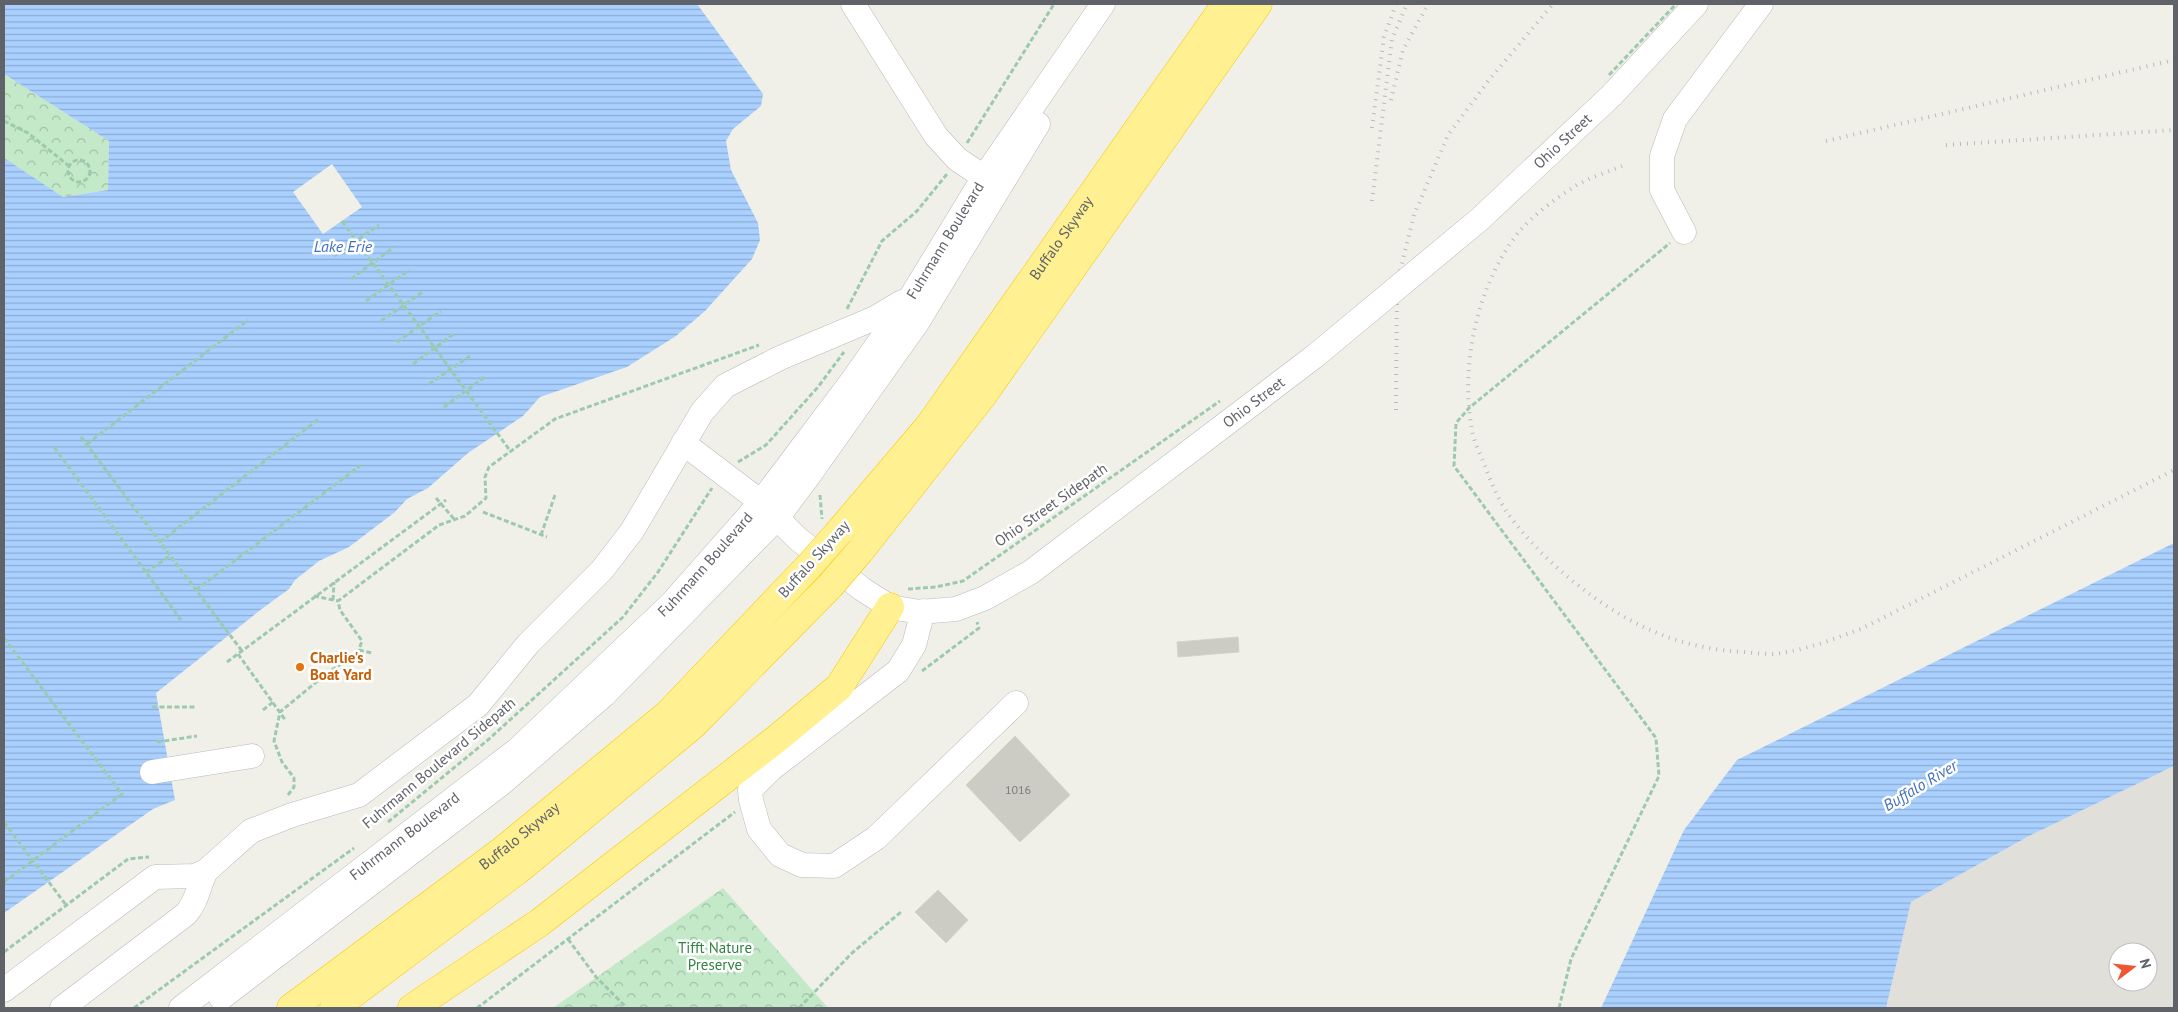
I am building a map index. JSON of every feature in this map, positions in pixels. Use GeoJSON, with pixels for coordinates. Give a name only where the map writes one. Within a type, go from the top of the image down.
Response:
{"type":"FeatureCollection","features":[{"type":"Feature","properties":{"kind":"highway","name":"Buffalo Skyway"},"geometry":{"type":"LineString","coordinates":[[291,1008],[502,851],[668,714],[809,566],[831,529],[928,426],[1244,9]]}},
{"type":"Feature","properties":{"kind":"highway","name":"Buffalo Skyway"},"geometry":{"type":"LineString","coordinates":[[334,1008],[518,870],[693,725],[830,586],[983,396],[1244,9]]}},
{"type":"Feature","properties":{"kind":"highway"},"geometry":{"type":"LineString","coordinates":[[412,1008],[539,923],[779,737],[839,687],[898,598]]}},
{"type":"Feature","properties":{"kind":"street"},"geometry":{"type":"LineString","coordinates":[[853,4],[936,136],[957,159],[991,183]]}},
{"type":"Feature","properties":{"kind":"street","name":"Fuhrmann Boulevard"},"geometry":{"type":"LineString","coordinates":[[181,1008],[517,750],[769,510],[807,478],[918,323],[991,183],[1103,4]]}},
{"type":"Feature","properties":{"kind":"street","name":"Fuhrmann Boulevard"},"geometry":{"type":"LineString","coordinates":[[208,1008],[509,777],[604,695],[769,510],[913,292],[991,183],[1041,120],[1122,4]]}},
{"type":"Feature","properties":{"kind":"street","name":"Ohio Street"},"geometry":{"type":"LineString","coordinates":[[683,443],[769,510],[798,539],[862,589],[898,598],[923,611],[956,610],[985,598],[1031,572],[1315,356],[1480,219],[1612,95],[1696,4]]}},
{"type":"Feature","properties":{"kind":"street"},"geometry":{"type":"LineString","coordinates":[[1684,232],[1662,190],[1662,156],[1675,119],[1762,4]]}},
{"type":"Feature","properties":{"kind":"street"},"geometry":{"type":"LineString","coordinates":[[4,990],[155,877],[194,876],[206,871],[251,831],[292,815],[360,795],[478,705],[528,644],[602,570],[632,530],[702,412],[725,386],[780,358],[875,318],[898,306],[913,292]]}},
{"type":"Feature","properties":{"kind":"street"},"geometry":{"type":"LineString","coordinates":[[923,611],[914,645],[898,671],[771,769],[750,790],[759,829],[780,855],[802,865],[834,866],[876,838],[1016,703]]}},
{"type":"Feature","properties":{"kind":"street"},"geometry":{"type":"LineString","coordinates":[[152,772],[252,756]]}},
{"type":"Feature","properties":{"kind":"street"},"geometry":{"type":"LineString","coordinates":[[62,1008],[186,914],[196,903],[199,886],[206,871]]}},
{"type":"Feature","properties":{"kind":"path"},"geometry":{"type":"LineString","coordinates":[[967,143],[1054,4]]}},
{"type":"Feature","properties":{"kind":"path"},"geometry":{"type":"LineString","coordinates":[[4,121],[28,133],[48,147],[69,166],[69,175],[74,180],[81,182],[90,176],[91,169],[84,160],[76,160],[69,166]]}},
{"type":"Feature","properties":{"kind":"path"},"geometry":{"type":"LineString","coordinates":[[838,312],[846,309],[882,241],[917,211],[950,170]]}},
{"type":"Feature","properties":{"kind":"path"},"geometry":{"type":"LineString","coordinates":[[342,221],[511,452]]}},
{"type":"Feature","properties":{"kind":"path"},"geometry":{"type":"LineString","coordinates":[[334,256],[379,225]]}},
{"type":"Feature","properties":{"kind":"path"},"geometry":{"type":"LineString","coordinates":[[1559,1008],[1570,959],[1659,776],[1656,738],[1454,466],[1456,423],[1469,408],[1684,232]]}},
{"type":"Feature","properties":{"kind":"path"},"geometry":{"type":"LineString","coordinates":[[351,279],[394,247]]}},
{"type":"Feature","properties":{"kind":"path"},"geometry":{"type":"LineString","coordinates":[[366,301],[409,270]]}},
{"type":"Feature","properties":{"kind":"path"},"geometry":{"type":"LineString","coordinates":[[381,321],[424,291]]}},
{"type":"Feature","properties":{"kind":"path"},"geometry":{"type":"LineString","coordinates":[[846,309],[848,314]]}},
{"type":"Feature","properties":{"kind":"path"},"geometry":{"type":"LineString","coordinates":[[397,342],[441,311]]}},
{"type":"Feature","properties":{"kind":"path"},"geometry":{"type":"LineString","coordinates":[[87,444],[248,320]]}},
{"type":"Feature","properties":{"kind":"path"},"geometry":{"type":"LineString","coordinates":[[413,364],[455,333]]}},
{"type":"Feature","properties":{"kind":"path"},"geometry":{"type":"LineString","coordinates":[[314,596],[338,601],[439,525],[465,516],[486,498],[486,477],[489,468],[556,419],[761,344]]}},
{"type":"Feature","properties":{"kind":"path","name":"Fuhrmann Boulevard Sidepath"},"geometry":{"type":"LineString","coordinates":[[381,827],[489,738],[623,617],[658,572],[724,476],[766,445],[818,388],[848,347]]}},
{"type":"Feature","properties":{"kind":"path"},"geometry":{"type":"LineString","coordinates":[[429,384],[470,356]]}},
{"type":"Feature","properties":{"kind":"path"},"geometry":{"type":"LineString","coordinates":[[444,407],[486,376]]}},
{"type":"Feature","properties":{"kind":"path","name":"Ohio Street Sidepath"},"geometry":{"type":"LineString","coordinates":[[898,598],[963,581],[1226,397]]}},
{"type":"Feature","properties":{"kind":"path"},"geometry":{"type":"LineString","coordinates":[[160,542],[320,418]]}},
{"type":"Feature","properties":{"kind":"path"},"geometry":{"type":"LineString","coordinates":[[81,437],[242,651]]}},
{"type":"Feature","properties":{"kind":"path"},"geometry":{"type":"LineString","coordinates":[[54,447],[181,620]]}},
{"type":"Feature","properties":{"kind":"path"},"geometry":{"type":"LineString","coordinates":[[196,590],[361,465]]}},
{"type":"Feature","properties":{"kind":"path"},"geometry":{"type":"LineString","coordinates":[[821,489],[819,499],[831,529]]}},
{"type":"Feature","properties":{"kind":"path"},"geometry":{"type":"LineString","coordinates":[[541,535],[555,495]]}},
{"type":"Feature","properties":{"kind":"path"},"geometry":{"type":"LineString","coordinates":[[436,498],[454,519]]}},
{"type":"Feature","properties":{"kind":"path"},"geometry":{"type":"LineString","coordinates":[[227,662],[446,500]]}},
{"type":"Feature","properties":{"kind":"path"},"geometry":{"type":"LineString","coordinates":[[483,513],[547,537]]}},
{"type":"Feature","properties":{"kind":"path"},"geometry":{"type":"LineString","coordinates":[[146,572],[170,556]]}},
{"type":"Feature","properties":{"kind":"path"},"geometry":{"type":"LineString","coordinates":[[333,600],[334,581]]}},
{"type":"Feature","properties":{"kind":"path"},"geometry":{"type":"LineString","coordinates":[[282,802],[294,787],[294,778],[282,762],[274,741],[280,712],[359,650],[362,641],[340,610],[338,601]]}},
{"type":"Feature","properties":{"kind":"path"},"geometry":{"type":"LineString","coordinates":[[4,638],[122,794],[4,882]]}},
{"type":"Feature","properties":{"kind":"path"},"geometry":{"type":"LineString","coordinates":[[359,650],[372,653]]}},
{"type":"Feature","properties":{"kind":"path"},"geometry":{"type":"LineString","coordinates":[[238,654],[286,721]]}},
{"type":"Feature","properties":{"kind":"path"},"geometry":{"type":"LineString","coordinates":[[263,710],[273,702]]}},
{"type":"Feature","properties":{"kind":"path"},"geometry":{"type":"LineString","coordinates":[[152,707],[195,707]]}},
{"type":"Feature","properties":{"kind":"path"},"geometry":{"type":"LineString","coordinates":[[157,742],[197,736]]}},
{"type":"Feature","properties":{"kind":"path"},"geometry":{"type":"LineString","coordinates":[[477,1008],[736,812]]}},
{"type":"Feature","properties":{"kind":"path"},"geometry":{"type":"LineString","coordinates":[[4,822],[66,906]]}},
{"type":"Feature","properties":{"kind":"path","name":"Fuhrmann Boulevard Sidepath"},"geometry":{"type":"LineString","coordinates":[[134,1008],[358,845]]}},
{"type":"Feature","properties":{"kind":"path"},"geometry":{"type":"LineString","coordinates":[[4,952],[128,859],[145,857]]}},
{"type":"Feature","properties":{"kind":"path"},"geometry":{"type":"LineString","coordinates":[[799,1008],[852,953],[901,912]]}},
{"type":"Feature","properties":{"kind":"path"},"geometry":{"type":"LineString","coordinates":[[568,939],[596,977],[627,1008]]}},
{"type":"Feature","properties":{"kind":"shaded area"},"geometry":{"type":"Polygon","coordinates":[[[2174,766],[2174,1008],[1886,1008],[1911,902],[2029,836],[2174,766]]]}},
{"type":"Feature","properties":{"kind":"green space"},"geometry":{"type":"Polygon","coordinates":[[[4,74],[109,141],[108,190],[63,197],[4,164],[4,74]]]}},
{"type":"Feature","properties":{"kind":"green space","name":"Tifft Nature Preserve"},"geometry":{"type":"Polygon","coordinates":[[[723,888],[828,1008],[553,1008],[723,888]]]}},
{"type":"Feature","properties":{"kind":"water","name":"Lake Erie"},"geometry":{"type":"Polygon","coordinates":[[[4,4],[697,4],[763,94],[761,106],[733,129],[726,141],[731,170],[758,223],[760,240],[752,259],[705,311],[676,336],[627,367],[540,397],[523,416],[468,453],[428,488],[407,499],[395,512],[349,547],[319,561],[295,580],[289,589],[156,693],[175,800],[153,809],[4,913],[4,158],[63,197],[108,190],[109,141],[4,74],[4,4]]]}},
{"type":"Feature","properties":{"kind":"water","name":"Buffalo River"},"geometry":{"type":"Polygon","coordinates":[[[2174,543],[2174,766],[2029,836],[1911,902],[1886,1008],[1601,1008],[1684,830],[1737,760],[2174,543]]]}},
{"type":"Feature","properties":{"kind":"pier"},"geometry":{"type":"Polygon","coordinates":[[[332,164],[362,207],[323,234],[293,192],[332,164]]]}},
{"type":"Feature","properties":{"kind":"building"},"geometry":{"type":"Polygon","coordinates":[[[1238,637],[1239,652],[1178,657],[1177,642],[1238,637]]]}},
{"type":"Feature","properties":{"kind":"building"},"geometry":{"type":"Polygon","coordinates":[[[1015,736],[1070,795],[1020,842],[966,785],[1015,736]]]}},
{"type":"Feature","properties":{"kind":"building"},"geometry":{"type":"Polygon","coordinates":[[[938,890],[968,920],[946,943],[915,912],[938,890]]]}},
{"type":"Feature","properties":{"kind":"railway"},"geometry":{"type":"LineString","coordinates":[[1372,128],[1384,37],[1396,4]]}},
{"type":"Feature","properties":{"kind":"railway"},"geometry":{"type":"LineString","coordinates":[[1372,201],[1392,39],[1407,4]]}},
{"type":"Feature","properties":{"kind":"railway"},"geometry":{"type":"LineString","coordinates":[[1391,100],[1403,50],[1428,4]]}},
{"type":"Feature","properties":{"kind":"railway"},"geometry":{"type":"LineString","coordinates":[[1396,410],[1397,283],[1414,215],[1448,135],[1489,80],[1553,4]]}},
{"type":"Feature","properties":{"kind":"railway"},"geometry":{"type":"LineString","coordinates":[[1826,141],[2174,60]]}},
{"type":"Feature","properties":{"kind":"railway"},"geometry":{"type":"LineString","coordinates":[[1946,145],[2174,130]]}},
{"type":"Feature","properties":{"kind":"railway"},"geometry":{"type":"LineString","coordinates":[[1622,166],[1578,184],[1536,214],[1518,233],[1504,254],[1482,301],[1470,353],[1468,379],[1473,435],[1491,481],[1508,514],[1529,540],[1565,575],[1621,615],[1654,632],[1706,647],[1773,654],[1807,647],[1861,629],[2174,470]]}},
{"type":"Feature","properties":{"kind":"place","name":"Charlie's Boat Yard"},"geometry":{"type":"Point","coordinates":[300,667]}}]}
